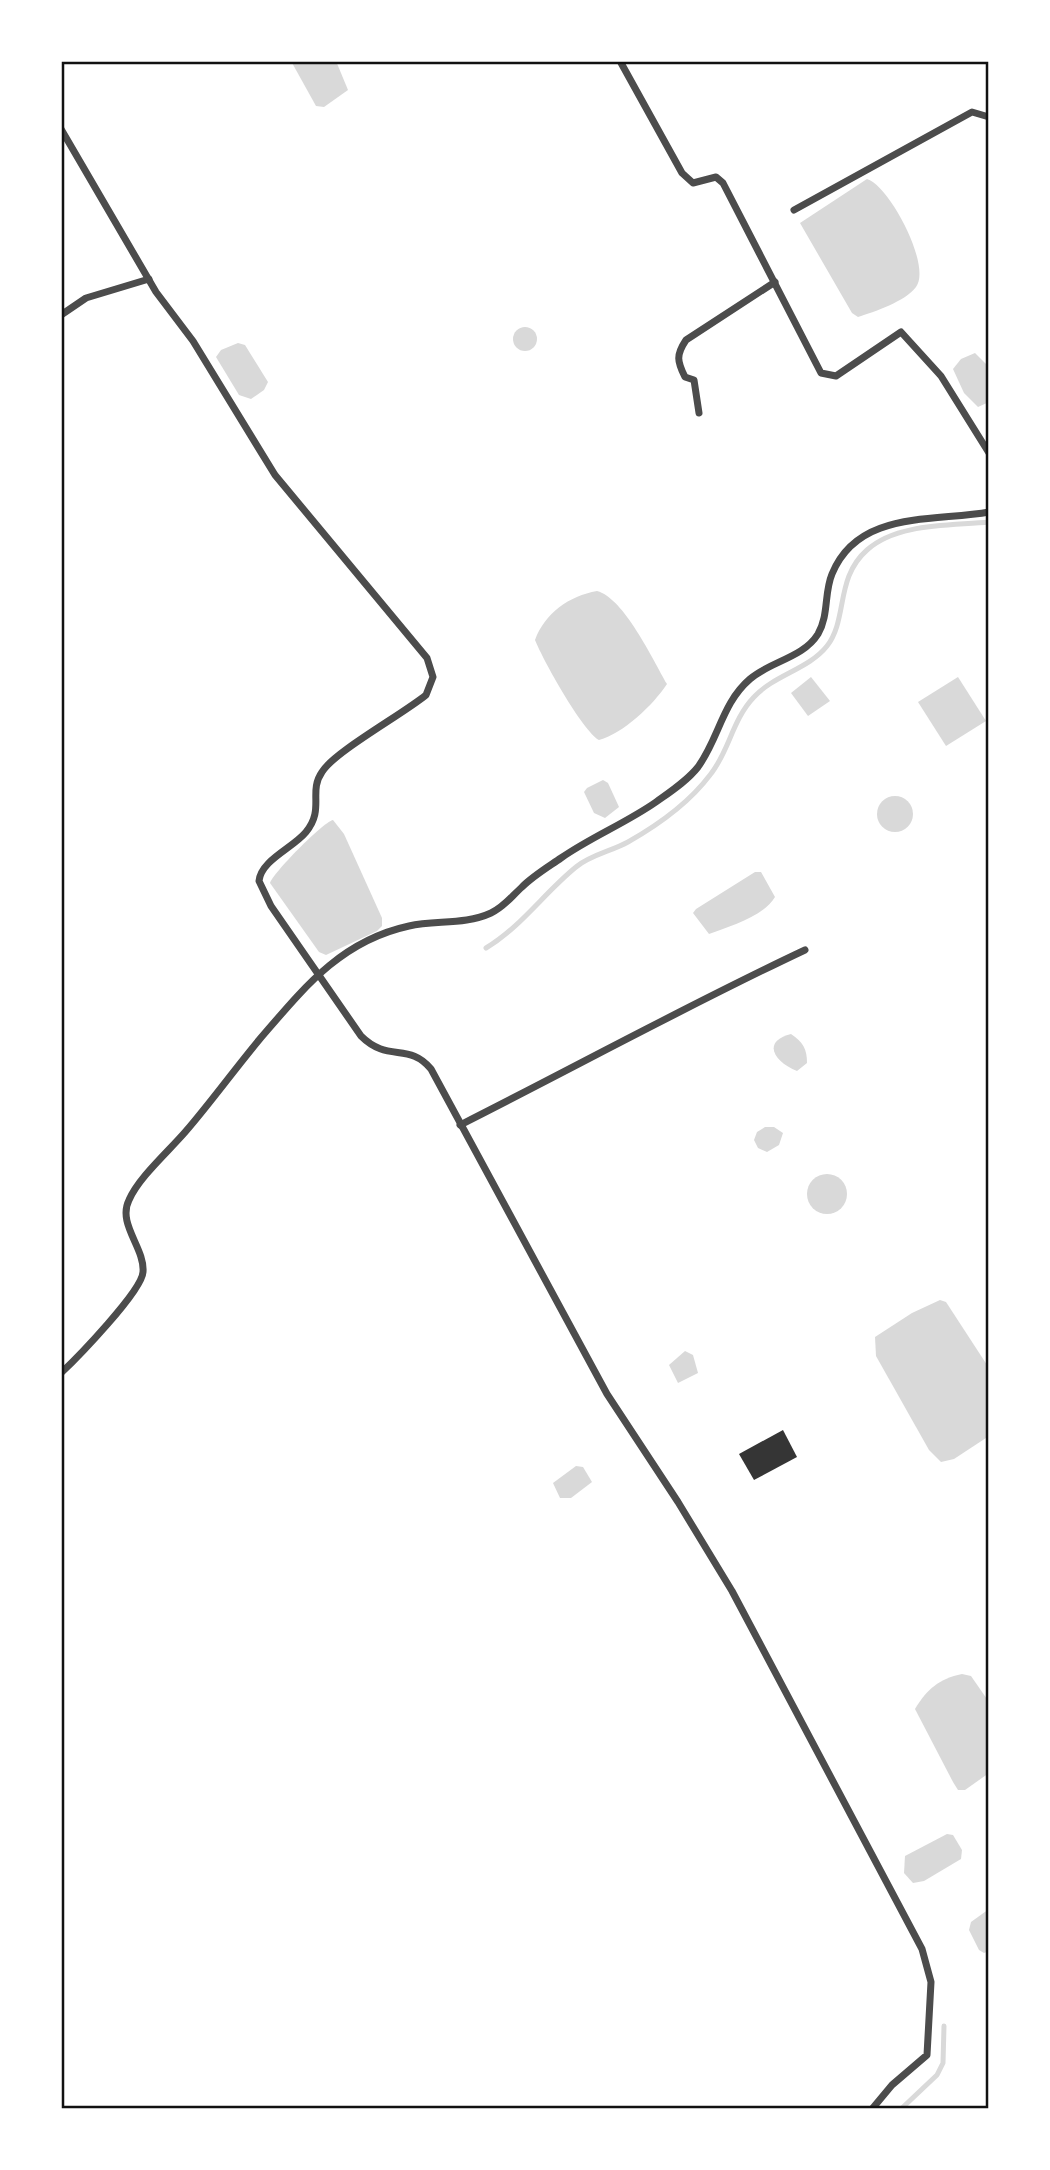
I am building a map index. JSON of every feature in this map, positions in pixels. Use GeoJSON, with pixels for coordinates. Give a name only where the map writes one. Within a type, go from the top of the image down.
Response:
{"type":"FeatureCollection","features":[{"type":"Feature","properties":{"kind":"street"},"geometry":{"type":"LineString","coordinates":[[620,61],[682,173],[693,183],[716,177],[723,183],[821,373],[836,376],[901,332],[941,376],[989,453]]}},
{"type":"Feature","properties":{"kind":"street"},"geometry":{"type":"LineString","coordinates":[[794,210],[972,113],[989,117]]}},
{"type":"Feature","properties":{"kind":"street"},"geometry":{"type":"LineString","coordinates":[[61,129],[149,279],[193,341],[275,475],[427,658],[433,677],[426,695],[323,769],[315,790],[317,814],[312,824],[260,874],[259,881],[271,906],[349,1021],[371,1045],[380,1052],[404,1052],[423,1059],[607,1394],[732,1591],[922,1949],[931,1982],[927,2055],[892,2085],[872,2109]]}},
{"type":"Feature","properties":{"kind":"street"},"geometry":{"type":"LineString","coordinates":[[61,315],[86,298],[149,279]]}},
{"type":"Feature","properties":{"kind":"street"},"geometry":{"type":"LineString","coordinates":[[699,413],[694,380],[685,377],[677,360],[679,351],[686,340],[775,282]]}},
{"type":"Feature","properties":{"kind":"street"},"geometry":{"type":"LineString","coordinates":[[61,1373],[97,1338],[142,1279],[142,1261],[126,1216],[126,1204],[134,1190],[336,957],[375,937],[410,926],[489,915],[565,855],[652,804],[679,784],[697,768],[722,713],[748,680],[767,666],[797,654],[812,643],[826,613],[831,576],[844,553],[859,538],[904,520],[989,512]]}},
{"type":"Feature","properties":{"kind":"street"},"geometry":{"type":"LineString","coordinates":[[460,1125],[576,1067],[656,1021],[717,995],[805,950]]}},
{"type":"Feature","properties":{"kind":"shaded area"},"geometry":{"type":"Polygon","coordinates":[[[291,61],[336,61],[348,90],[324,107],[316,106],[291,61]]]}},
{"type":"Feature","properties":{"kind":"shaded area"},"geometry":{"type":"Polygon","coordinates":[[[867,179],[886,195],[906,227],[918,262],[919,277],[916,287],[905,297],[858,317],[852,313],[800,223],[867,179]]]}},
{"type":"Feature","properties":{"kind":"shaded area"},"geometry":{"type":"Polygon","coordinates":[[[525,327],[534,330],[537,339],[534,348],[525,351],[516,348],[513,339],[516,330],[525,327]]]}},
{"type":"Feature","properties":{"kind":"shaded area"},"geometry":{"type":"Polygon","coordinates":[[[238,343],[245,345],[268,382],[264,390],[251,399],[239,395],[216,357],[221,350],[238,343]]]}},
{"type":"Feature","properties":{"kind":"shaded area"},"geometry":{"type":"Polygon","coordinates":[[[975,353],[989,367],[989,402],[978,407],[964,393],[953,369],[961,359],[975,353]]]}},
{"type":"Feature","properties":{"kind":"shaded area"},"geometry":{"type":"Polygon","coordinates":[[[597,591],[607,596],[627,617],[667,684],[637,717],[618,731],[599,740],[573,709],[535,640],[539,630],[559,607],[577,597],[597,591]]]}},
{"type":"Feature","properties":{"kind":"shaded area"},"geometry":{"type":"Polygon","coordinates":[[[811,677],[830,701],[808,716],[791,693],[811,677]]]}},
{"type":"Feature","properties":{"kind":"shaded area"},"geometry":{"type":"Polygon","coordinates":[[[958,677],[986,721],[946,746],[918,702],[958,677]]]}},
{"type":"Feature","properties":{"kind":"shaded area"},"geometry":{"type":"Polygon","coordinates":[[[603,780],[608,783],[619,807],[605,818],[594,813],[584,792],[603,780]]]}},
{"type":"Feature","properties":{"kind":"shaded area"},"geometry":{"type":"Polygon","coordinates":[[[895,796],[908,801],[913,814],[908,827],[895,832],[882,827],[877,814],[882,801],[895,796]]]}},
{"type":"Feature","properties":{"kind":"shaded area"},"geometry":{"type":"Polygon","coordinates":[[[333,820],[344,834],[382,918],[382,926],[377,931],[326,955],[319,952],[270,883],[298,849],[333,820]]]}},
{"type":"Feature","properties":{"kind":"shaded area"},"geometry":{"type":"Polygon","coordinates":[[[755,872],[761,872],[775,897],[770,904],[736,924],[709,934],[693,913],[755,872]]]}},
{"type":"Feature","properties":{"kind":"shaded area"},"geometry":{"type":"Polygon","coordinates":[[[791,1034],[804,1046],[806,1054],[807,1063],[797,1071],[783,1063],[774,1052],[776,1042],[791,1034]]]}},
{"type":"Feature","properties":{"kind":"shaded area"},"geometry":{"type":"Polygon","coordinates":[[[765,1127],[774,1127],[783,1133],[779,1145],[767,1152],[758,1148],[754,1140],[757,1132],[765,1127]]]}},
{"type":"Feature","properties":{"kind":"shaded area"},"geometry":{"type":"Polygon","coordinates":[[[827,1174],[835,1175],[841,1180],[846,1186],[846,1202],[841,1208],[835,1213],[827,1214],[819,1213],[813,1208],[808,1202],[807,1194],[808,1186],[813,1180],[819,1175],[827,1174]]]}},
{"type":"Feature","properties":{"kind":"shaded area"},"geometry":{"type":"Polygon","coordinates":[[[940,1300],[946,1302],[989,1368],[989,1436],[954,1459],[941,1462],[929,1450],[876,1356],[875,1337],[912,1313],[940,1300]]]}},
{"type":"Feature","properties":{"kind":"shaded area"},"geometry":{"type":"Polygon","coordinates":[[[685,1351],[693,1355],[698,1373],[678,1383],[669,1365],[685,1351]]]}},
{"type":"Feature","properties":{"kind":"shaded area"},"geometry":{"type":"Polygon","coordinates":[[[576,1466],[583,1467],[592,1482],[571,1498],[560,1498],[553,1483],[576,1466]]]}},
{"type":"Feature","properties":{"kind":"shaded area"},"geometry":{"type":"Polygon","coordinates":[[[962,1674],[971,1676],[989,1702],[989,1773],[965,1790],[958,1790],[915,1709],[934,1686],[962,1674]]]}},
{"type":"Feature","properties":{"kind":"shaded area"},"geometry":{"type":"Polygon","coordinates":[[[947,1834],[953,1835],[962,1850],[961,1859],[924,1881],[913,1883],[904,1873],[905,1856],[947,1834]]]}},
{"type":"Feature","properties":{"kind":"shaded area"},"geometry":{"type":"Polygon","coordinates":[[[989,1909],[989,1951],[984,1953],[979,1950],[969,1930],[971,1922],[989,1909]]]}},
{"type":"Feature","properties":{"kind":"building"},"geometry":{"type":"Polygon","coordinates":[[[783,1430],[797,1457],[754,1480],[739,1454],[783,1430]]]}},
{"type":"Feature","properties":{"kind":"waterway"},"geometry":{"type":"LineString","coordinates":[[486,948],[499,940],[582,863],[622,845],[662,821],[693,795],[716,766],[741,716],[754,697],[771,683],[811,661],[827,646],[838,624],[850,573],[867,550],[879,541],[909,530],[989,522]]}},
{"type":"Feature","properties":{"kind":"waterway"},"geometry":{"type":"LineString","coordinates":[[901,2109],[937,2075],[943,2063],[944,2026]]}}]}
